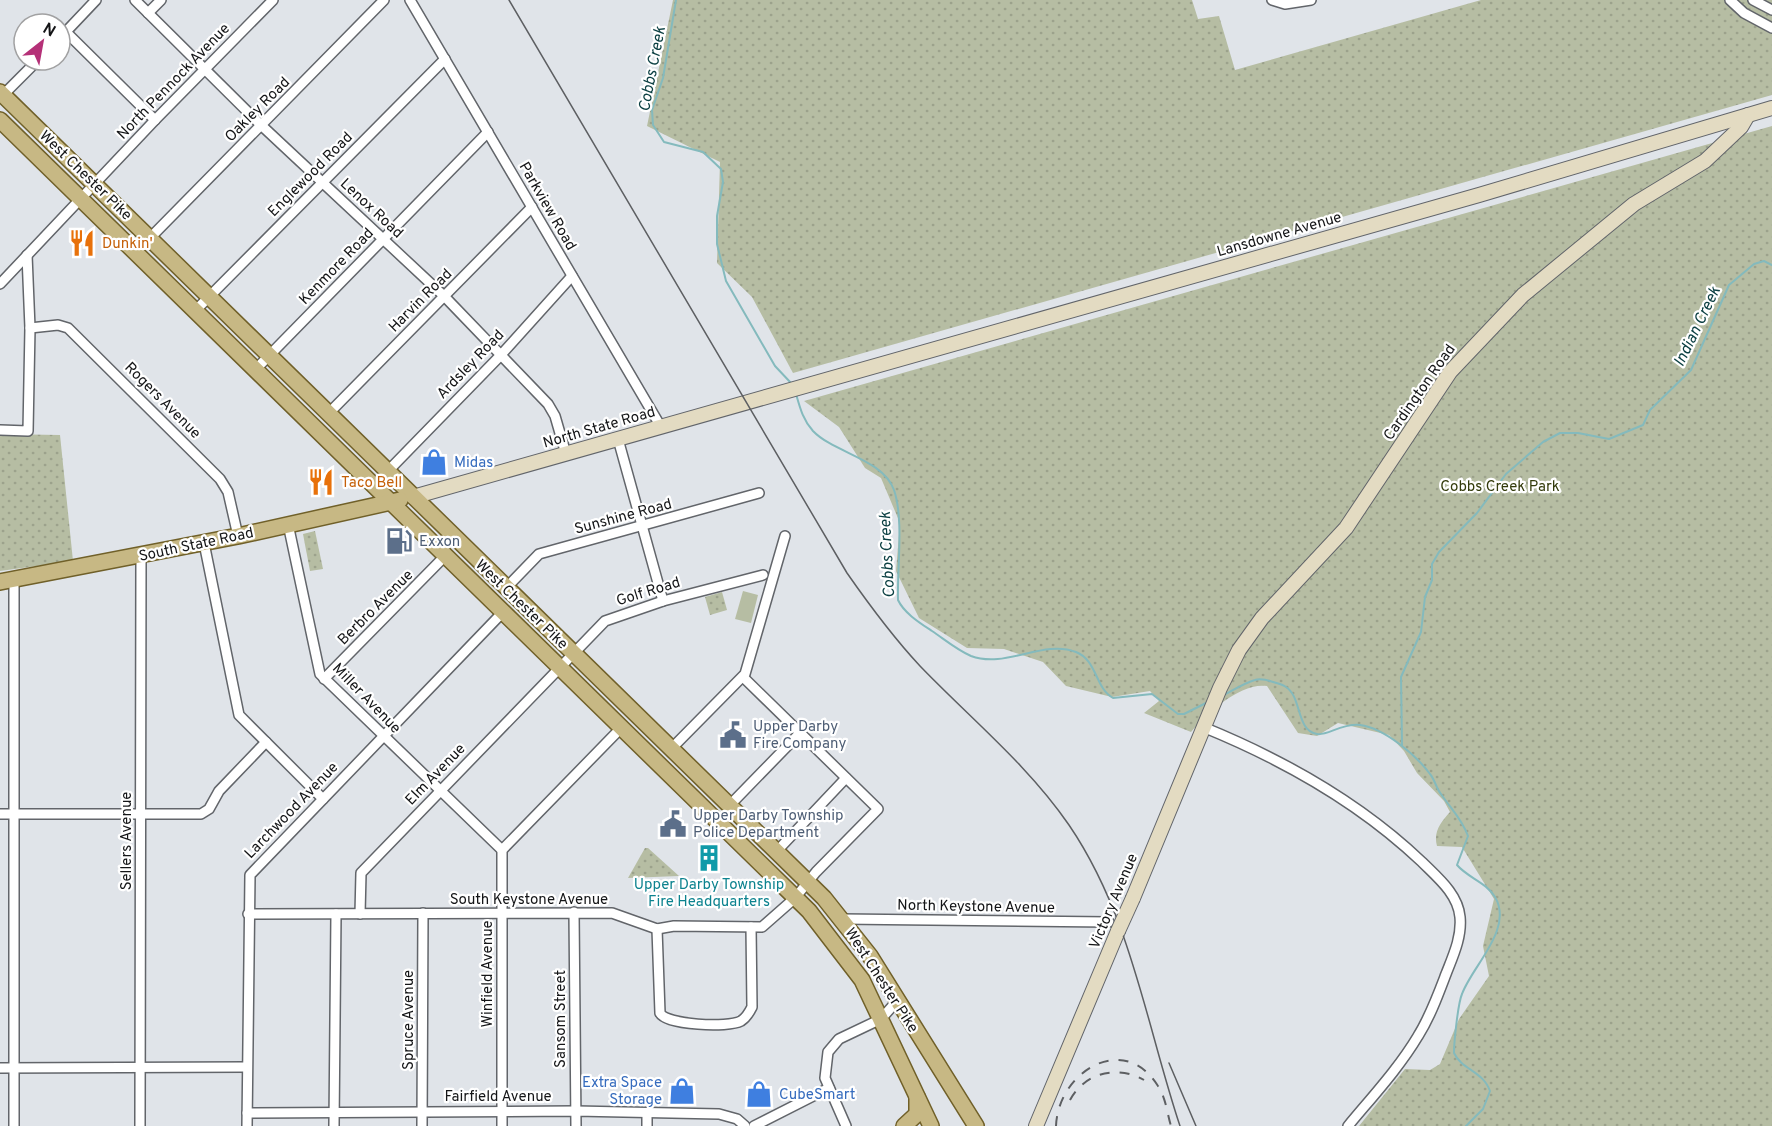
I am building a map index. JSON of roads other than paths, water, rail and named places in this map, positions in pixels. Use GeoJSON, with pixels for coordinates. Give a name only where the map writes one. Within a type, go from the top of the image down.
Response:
{"type":"FeatureCollection","features":[{"type":"Feature","properties":{"kind":"main road","name":"West Chester Pike"},"geometry":{"type":"LineString","coordinates":[[1,93],[809,884],[842,919],[870,956],[976,1126]]}},
{"type":"Feature","properties":{"kind":"main road","name":"Lansdowne Avenue"},"geometry":{"type":"LineString","coordinates":[[794,389],[1468,198],[1772,108]]}},
{"type":"Feature","properties":{"kind":"main road","name":"Cardington Road"},"geometry":{"type":"LineString","coordinates":[[1220,688],[1246,639],[1273,606],[1346,528],[1382,478],[1402,441],[1450,372],[1470,348],[1523,295],[1634,204],[1705,161],[1741,127],[1748,115]]}},
{"type":"Feature","properties":{"kind":"main road","name":"West Chester Pike"},"geometry":{"type":"LineString","coordinates":[[1,123],[82,198],[392,501],[823,927],[854,968],[932,1126]]}},
{"type":"Feature","properties":{"kind":"main road","name":"North State Road"},"geometry":{"type":"LineString","coordinates":[[413,496],[794,389]]}},
{"type":"Feature","properties":{"kind":"main road","name":"South State Road"},"geometry":{"type":"LineString","coordinates":[[7,581],[238,536],[413,496]]}},
{"type":"Feature","properties":{"kind":"main road","name":"Victory Avenue"},"geometry":{"type":"LineString","coordinates":[[1036,1126],[1114,927],[1133,898],[1220,688]]}},
{"type":"Feature","properties":{"kind":"main road"},"geometry":{"type":"LineString","coordinates":[[681,786],[694,772]]}},
{"type":"Feature","properties":{"kind":"main road"},"geometry":{"type":"LineString","coordinates":[[904,1126],[917,1114],[917,1097]]}},
{"type":"Feature","properties":{"kind":"street"},"geometry":{"type":"LineString","coordinates":[[72,25],[96,0]]}},
{"type":"Feature","properties":{"kind":"street","name":"Lenox Road"},"geometry":{"type":"LineString","coordinates":[[135,0],[261,125],[444,296],[548,404],[555,416],[566,454]]}},
{"type":"Feature","properties":{"kind":"street"},"geometry":{"type":"LineString","coordinates":[[148,13],[161,0]]}},
{"type":"Feature","properties":{"kind":"street","name":"North Pennock Avenue"},"geometry":{"type":"LineString","coordinates":[[0,284],[155,120],[273,0]]}},
{"type":"Feature","properties":{"kind":"street","name":"Oakley Road"},"geometry":{"type":"LineString","coordinates":[[150,238],[384,0]]}},
{"type":"Feature","properties":{"kind":"street","name":"Parkview Road"},"geometry":{"type":"LineString","coordinates":[[410,0],[661,427]]}},
{"type":"Feature","properties":{"kind":"street"},"geometry":{"type":"LineString","coordinates":[[1273,0],[1296,4],[1311,0]]}},
{"type":"Feature","properties":{"kind":"street"},"geometry":{"type":"LineString","coordinates":[[1730,0],[1744,13],[1772,28]]}},
{"type":"Feature","properties":{"kind":"street"},"geometry":{"type":"LineString","coordinates":[[1753,0],[1772,10]]}},
{"type":"Feature","properties":{"kind":"street"},"geometry":{"type":"LineString","coordinates":[[72,43],[155,120]]}},
{"type":"Feature","properties":{"kind":"street","name":"Englewood Road"},"geometry":{"type":"LineString","coordinates":[[196,310],[445,59]]}},
{"type":"Feature","properties":{"kind":"street"},"geometry":{"type":"LineString","coordinates":[[1,93],[25,72]]}},
{"type":"Feature","properties":{"kind":"street","name":"Kenmore Road"},"geometry":{"type":"LineString","coordinates":[[256,369],[488,132]]}},
{"type":"Feature","properties":{"kind":"street","name":"Harvin Road"},"geometry":{"type":"LineString","coordinates":[[329,413],[532,207]]}},
{"type":"Feature","properties":{"kind":"street"},"geometry":{"type":"LineString","coordinates":[[0,430],[28,431],[30,328],[27,255]]}},
{"type":"Feature","properties":{"kind":"street","name":"Ardsley Road"},"geometry":{"type":"LineString","coordinates":[[388,471],[500,356],[572,276]]}},
{"type":"Feature","properties":{"kind":"street","name":"Rogers Avenue"},"geometry":{"type":"LineString","coordinates":[[30,328],[58,325],[68,328],[220,479],[228,492],[238,536]]}},
{"type":"Feature","properties":{"kind":"street"},"geometry":{"type":"LineString","coordinates":[[618,439],[663,601]]}},
{"type":"Feature","properties":{"kind":"street","name":"Sunshine Road"},"geometry":{"type":"LineString","coordinates":[[506,588],[539,555],[759,493]]}},
{"type":"Feature","properties":{"kind":"street","name":"Miller Avenue"},"geometry":{"type":"LineString","coordinates":[[288,524],[318,667],[324,679],[502,850]]}},
{"type":"Feature","properties":{"kind":"street"},"geometry":{"type":"LineString","coordinates":[[671,749],[743,677],[749,667],[785,536]]}},
{"type":"Feature","properties":{"kind":"street"},"geometry":{"type":"LineString","coordinates":[[204,543],[239,715],[323,799]]}},
{"type":"Feature","properties":{"kind":"street","name":"Berbro Avenue"},"geometry":{"type":"LineString","coordinates":[[324,679],[446,555]]}},
{"type":"Feature","properties":{"kind":"street","name":"Sellers Avenue"},"geometry":{"type":"LineString","coordinates":[[140,1126],[141,556]]}},
{"type":"Feature","properties":{"kind":"street","name":"Golf Road"},"geometry":{"type":"LineString","coordinates":[[560,667],[605,621],[663,601],[763,575]]}},
{"type":"Feature","properties":{"kind":"street"},"geometry":{"type":"LineString","coordinates":[[7,581],[12,813],[14,1126]]}},
{"type":"Feature","properties":{"kind":"street","name":"Larchwood Avenue"},"geometry":{"type":"LineString","coordinates":[[247,1126],[250,874],[504,611]]}},
{"type":"Feature","properties":{"kind":"street","name":"Elm Avenue"},"geometry":{"type":"LineString","coordinates":[[360,914],[358,882],[361,873],[560,667]]}},
{"type":"Feature","properties":{"kind":"street"},"geometry":{"type":"LineString","coordinates":[[743,677],[846,778],[776,852]]}},
{"type":"Feature","properties":{"kind":"street"},"geometry":{"type":"LineString","coordinates":[[1205,723],[1352,803],[1419,859],[1441,881],[1456,902],[1460,917],[1458,938],[1426,1021],[1412,1045],[1348,1126]]}},
{"type":"Feature","properties":{"kind":"street"},"geometry":{"type":"LineString","coordinates":[[502,850],[622,727]]}},
{"type":"Feature","properties":{"kind":"street"},"geometry":{"type":"LineString","coordinates":[[729,806],[800,733]]}},
{"type":"Feature","properties":{"kind":"street"},"geometry":{"type":"LineString","coordinates":[[0,814],[204,813],[209,809],[219,791],[266,742]]}},
{"type":"Feature","properties":{"kind":"street","name":"South Keystone Avenue"},"geometry":{"type":"LineString","coordinates":[[248,914],[574,912],[612,913],[657,929],[674,926],[762,927],[809,884],[816,873],[878,809],[846,778]]}},
{"type":"Feature","properties":{"kind":"street","name":"Winfield Avenue"},"geometry":{"type":"LineString","coordinates":[[502,850],[502,1126]]}},
{"type":"Feature","properties":{"kind":"street","name":"Sansom Street"},"geometry":{"type":"LineString","coordinates":[[574,912],[576,1126]]}},
{"type":"Feature","properties":{"kind":"street"},"geometry":{"type":"LineString","coordinates":[[334,1126],[336,914]]}},
{"type":"Feature","properties":{"kind":"street","name":"Spruce Avenue"},"geometry":{"type":"LineString","coordinates":[[422,1126],[423,914]]}},
{"type":"Feature","properties":{"kind":"street","name":"North Keystone Avenue"},"geometry":{"type":"LineString","coordinates":[[842,919],[1114,927]]}},
{"type":"Feature","properties":{"kind":"street"},"geometry":{"type":"LineString","coordinates":[[657,929],[662,1017],[675,1022],[733,1024],[746,1017],[752,1007],[751,927]]}},
{"type":"Feature","properties":{"kind":"street"},"geometry":{"type":"LineString","coordinates":[[846,1126],[829,1089],[824,1065],[831,1047],[843,1036],[881,1019],[897,1001]]}},
{"type":"Feature","properties":{"kind":"street"},"geometry":{"type":"LineString","coordinates":[[0,1068],[246,1067]]}},
{"type":"Feature","properties":{"kind":"street"},"geometry":{"type":"LineString","coordinates":[[754,1126],[829,1089]]}},
{"type":"Feature","properties":{"kind":"street","name":"Fairfield Avenue"},"geometry":{"type":"LineString","coordinates":[[247,1113],[576,1111],[719,1114],[736,1119],[745,1126]]}},
{"type":"Feature","properties":{"kind":"street"},"geometry":{"type":"LineString","coordinates":[[647,1113],[647,1126]]}},
{"type":"Feature","properties":{"kind":"waterway","name":"Cobbs Creek"},"geometry":{"type":"LineString","coordinates":[[676,0],[663,78],[652,110],[653,125],[664,142],[703,152],[721,169],[723,182],[717,216],[717,244],[726,281],[775,366],[791,383]]}},
{"type":"Feature","properties":{"kind":"waterway","name":"Indian Creek"},"geometry":{"type":"LineString","coordinates":[[1402,745],[1401,677],[1421,632],[1425,597],[1432,580],[1432,564],[1439,552],[1477,513],[1506,474],[1543,442],[1560,433],[1578,433],[1609,439],[1643,425],[1650,410],[1691,370],[1729,285],[1754,264],[1764,261],[1772,265]]}},
{"type":"Feature","properties":{"kind":"waterway","name":"Cobbs Creek"},"geometry":{"type":"LineString","coordinates":[[796,394],[804,418],[813,431],[822,439],[880,471],[894,490],[899,515],[898,600],[904,609],[918,621],[961,651],[984,659],[998,659],[1051,649],[1076,652],[1088,661],[1103,688],[1113,698],[1152,694],[1178,714],[1184,714],[1208,702]]}},
{"type":"Feature","properties":{"kind":"waterway","name":"Cobbs Creek"},"geometry":{"type":"LineString","coordinates":[[1222,696],[1251,681],[1266,680],[1283,685],[1291,692],[1302,720],[1310,732],[1321,734],[1353,725],[1379,731],[1408,751],[1424,767],[1463,824],[1468,836],[1457,865],[1491,892],[1499,909],[1496,934],[1467,983],[1461,999],[1455,1032],[1454,1053],[1462,1063],[1483,1079],[1490,1091],[1483,1109],[1466,1126]]}},
{"type":"Feature","properties":{"kind":"tram line"},"geometry":{"type":"LineString","coordinates":[[509,0],[847,573],[910,655],[998,742],[1053,803],[1090,860],[1108,896],[1135,971],[1180,1126]]}},
{"type":"Feature","properties":{"kind":"tram line"},"geometry":{"type":"LineString","coordinates":[[1169,1063],[1196,1126]]}},
{"type":"Feature","properties":{"kind":"railway"},"geometry":{"type":"LineString","coordinates":[[1056,1126],[1060,1107],[1068,1089],[1080,1075],[1095,1065],[1111,1060],[1128,1061],[1144,1070],[1161,1091],[1171,1126]]}},
{"type":"Feature","properties":{"kind":"railway"},"geometry":{"type":"LineString","coordinates":[[1070,1100],[1084,1083],[1103,1074],[1124,1073],[1144,1080]]}},
{"type":"Feature","properties":{"kind":"place","name":"Dunkin'"},"geometry":{"type":"Point","coordinates":[82,243]}},
{"type":"Feature","properties":{"kind":"place","name":"Midas"},"geometry":{"type":"Point","coordinates":[434,462]}},
{"type":"Feature","properties":{"kind":"place","name":"Taco Bell"},"geometry":{"type":"Point","coordinates":[321,482]}},
{"type":"Feature","properties":{"kind":"place","name":"Exxon"},"geometry":{"type":"Point","coordinates":[399,541]}},
{"type":"Feature","properties":{"kind":"place","name":"Upper Darby Fire Company"},"geometry":{"type":"Point","coordinates":[733,735]}},
{"type":"Feature","properties":{"kind":"place","name":"Upper Darby Township Police Department"},"geometry":{"type":"Point","coordinates":[673,824]}},
{"type":"Feature","properties":{"kind":"place","name":"Upper Darby Township Fire Headquarters"},"geometry":{"type":"Point","coordinates":[709,858]}},
{"type":"Feature","properties":{"kind":"place","name":"Extra Space Storage"},"geometry":{"type":"Point","coordinates":[682,1091]}},
{"type":"Feature","properties":{"kind":"place","name":"CubeSmart"},"geometry":{"type":"Point","coordinates":[759,1094]}},
{"type":"Feature","properties":{"kind":"park label","name":"Cobbs Creek Park"},"geometry":{"type":"Point","coordinates":[1500,486]}}]}
